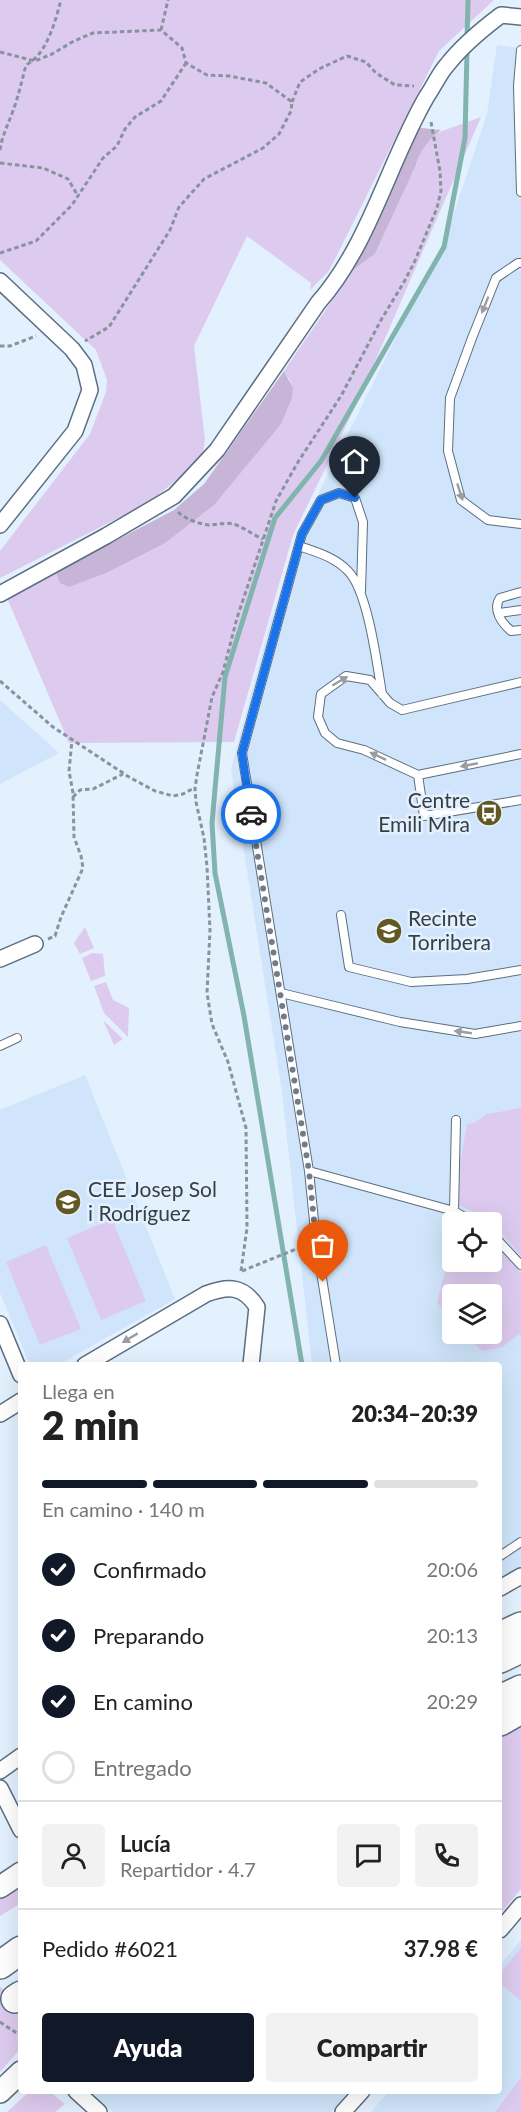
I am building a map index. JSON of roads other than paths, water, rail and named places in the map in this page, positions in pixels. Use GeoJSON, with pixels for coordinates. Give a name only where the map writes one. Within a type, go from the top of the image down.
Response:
{"type":"FeatureCollection","features":[{"type":"Feature","properties":{"kind":"highway"},"geometry":{"type":"LineString","coordinates":[[502,1635],[521,1626]]}},
{"type":"Feature","properties":{"kind":"highway"},"geometry":{"type":"LineString","coordinates":[[502,1658],[521,1648]]}},
{"type":"Feature","properties":{"kind":"highway"},"geometry":{"type":"LineString","coordinates":[[502,1698],[521,1689]]}},
{"type":"Feature","properties":{"kind":"highway"},"geometry":{"type":"LineString","coordinates":[[502,1721],[521,1710]]}},
{"type":"Feature","properties":{"kind":"highway"},"geometry":{"type":"LineString","coordinates":[[0,1965],[18,1952]]}},
{"type":"Feature","properties":{"kind":"street"},"geometry":{"type":"LineString","coordinates":[[0,594],[106,537],[174,496],[217,450],[318,303],[336,283],[365,231],[413,119],[446,66],[478,33],[501,15],[521,16]]}},
{"type":"Feature","properties":{"kind":"street"},"geometry":{"type":"LineString","coordinates":[[0,281],[72,349],[84,365],[90,390],[75,431],[0,525]]}},
{"type":"Feature","properties":{"kind":"street"},"geometry":{"type":"LineString","coordinates":[[0,958],[35,944]]}},
{"type":"Feature","properties":{"kind":"street"},"geometry":{"type":"LineString","coordinates":[[90,1362],[206,1294],[219,1289],[232,1288],[252,1299],[257,1307],[251,1362]]}},
{"type":"Feature","properties":{"kind":"street"},"geometry":{"type":"LineString","coordinates":[[0,1324],[18,1368]]}},
{"type":"Feature","properties":{"kind":"street"},"geometry":{"type":"LineString","coordinates":[[0,1414],[18,1403]]}},
{"type":"Feature","properties":{"kind":"street"},"geometry":{"type":"LineString","coordinates":[[502,1587],[521,1576]]}},
{"type":"Feature","properties":{"kind":"street"},"geometry":{"type":"LineString","coordinates":[[0,1771],[18,1758]]}},
{"type":"Feature","properties":{"kind":"street"},"geometry":{"type":"LineString","coordinates":[[0,1788],[18,1824]]}},
{"type":"Feature","properties":{"kind":"street"},"geometry":{"type":"LineString","coordinates":[[0,1887],[18,1875]]}},
{"type":"Feature","properties":{"kind":"street"},"geometry":{"type":"LineString","coordinates":[[502,1928],[521,1905]]}},
{"type":"Feature","properties":{"kind":"street"},"geometry":{"type":"LineString","coordinates":[[0,2092],[18,2075]]}},
{"type":"Feature","properties":{"kind":"street"},"geometry":{"type":"LineString","coordinates":[[79,2094],[99,2112]]}},
{"type":"Feature","properties":{"kind":"street"},"geometry":{"type":"LineString","coordinates":[[343,2112],[359,2094]]}},
{"type":"Feature","properties":{"kind":"lane"},"geometry":{"type":"LineString","coordinates":[[521,50],[518,86],[521,192]]}},
{"type":"Feature","properties":{"kind":"lane"},"geometry":{"type":"LineString","coordinates":[[521,263],[496,278],[472,338],[450,398],[448,451],[461,500],[488,520],[521,524]]}},
{"type":"Feature","properties":{"kind":"lane"},"geometry":{"type":"LineString","coordinates":[[336,1362],[316,1241],[309,1171],[242,753],[302,534],[321,500],[339,493],[355,498],[363,522],[361,591],[382,694]]}},
{"type":"Feature","properties":{"kind":"lane"},"geometry":{"type":"LineString","coordinates":[[299,546],[327,556],[349,571],[361,591]]}},
{"type":"Feature","properties":{"kind":"lane"},"geometry":{"type":"LineString","coordinates":[[521,594],[497,600],[500,621],[511,631],[521,630]]}},
{"type":"Feature","properties":{"kind":"lane"},"geometry":{"type":"LineString","coordinates":[[499,613],[521,610]]}},
{"type":"Feature","properties":{"kind":"lane"},"geometry":{"type":"LineString","coordinates":[[521,682],[402,710],[390,703],[370,680],[346,676],[321,694],[318,717],[325,733],[337,742],[364,750],[418,775],[521,755]]}},
{"type":"Feature","properties":{"kind":"lane"},"geometry":{"type":"LineString","coordinates":[[418,775],[424,816],[521,800]]}},
{"type":"Feature","properties":{"kind":"lane"},"geometry":{"type":"LineString","coordinates":[[341,915],[349,967],[411,982],[467,979],[521,970]]}},
{"type":"Feature","properties":{"kind":"lane"},"geometry":{"type":"LineString","coordinates":[[281,993],[400,1022],[475,1034],[521,1026]]}},
{"type":"Feature","properties":{"kind":"lane"},"geometry":{"type":"LineString","coordinates":[[0,1046],[17,1038]]}},
{"type":"Feature","properties":{"kind":"lane"},"geometry":{"type":"LineString","coordinates":[[309,1171],[454,1211],[456,1120]]}},
{"type":"Feature","properties":{"kind":"lane"},"geometry":{"type":"LineString","coordinates":[[502,1245],[521,1265]]}},
{"type":"Feature","properties":{"kind":"lane"},"geometry":{"type":"LineString","coordinates":[[502,1555],[521,1542]]}},
{"type":"Feature","properties":{"kind":"waterway"},"geometry":{"type":"LineString","coordinates":[[467,40],[468,0]]}},
{"type":"Feature","properties":{"kind":"waterway"},"geometry":{"type":"LineString","coordinates":[[302,1362],[244,1016],[215,873],[212,823],[225,677],[275,518],[321,461],[444,247],[465,138],[467,50]]}},
{"type":"Feature","properties":{"kind":"place","name":"Centre Emili Mira"},"geometry":{"type":"Point","coordinates":[489,813]}},
{"type":"Feature","properties":{"kind":"place","name":"Recinte Torribera"},"geometry":{"type":"Point","coordinates":[389,931]}},
{"type":"Feature","properties":{"kind":"place","name":"CEE Josep Sol i Rodríguez"},"geometry":{"type":"Point","coordinates":[68,1202]}}]}
